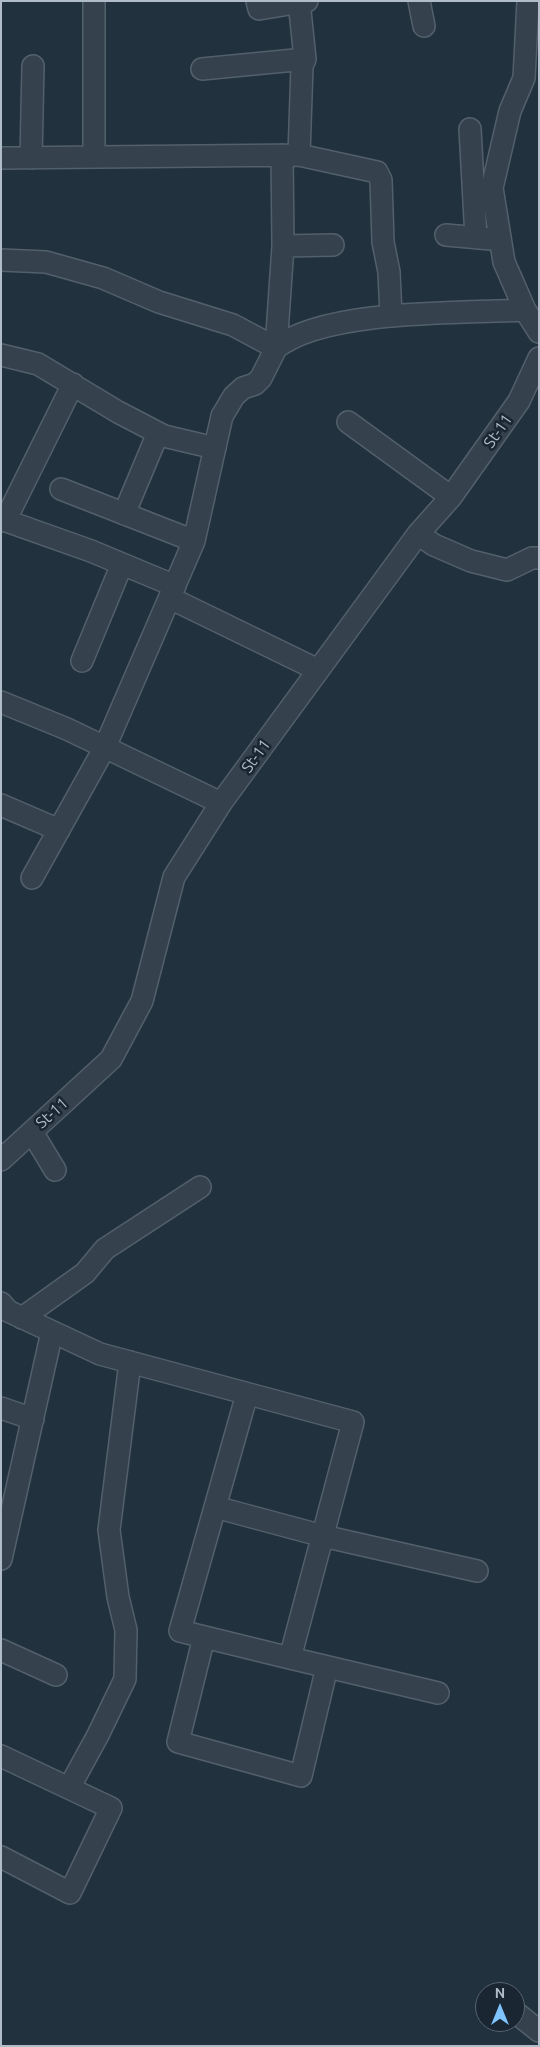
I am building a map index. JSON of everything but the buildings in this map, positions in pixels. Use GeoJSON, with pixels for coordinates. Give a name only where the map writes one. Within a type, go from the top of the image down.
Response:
{"type":"FeatureCollection","features":[{"type":"Feature","properties":{"kind":"street"},"geometry":{"type":"LineString","coordinates":[[94,1],[94,156]]}},
{"type":"Feature","properties":{"kind":"street"},"geometry":{"type":"LineString","coordinates":[[32,878],[105,747],[194,541],[222,416],[234,396],[243,388],[255,384],[261,378],[276,348],[291,155],[302,66],[305,58],[302,2],[259,9],[257,1]]}},
{"type":"Feature","properties":{"kind":"street"},"geometry":{"type":"LineString","coordinates":[[418,1],[424,26]]}},
{"type":"Feature","properties":{"kind":"street"},"geometry":{"type":"LineString","coordinates":[[528,1],[524,78],[510,111],[492,188],[504,262],[525,310],[539,332]]}},
{"type":"Feature","properties":{"kind":"street"},"geometry":{"type":"LineString","coordinates":[[202,69],[305,58]]}},
{"type":"Feature","properties":{"kind":"street"},"geometry":{"type":"LineString","coordinates":[[31,158],[33,66]]}},
{"type":"Feature","properties":{"kind":"street"},"geometry":{"type":"LineString","coordinates":[[470,129],[476,238]]}},
{"type":"Feature","properties":{"kind":"street"},"geometry":{"type":"LineString","coordinates":[[1,158],[291,155],[377,172],[381,180],[383,242],[389,272],[391,316]]}},
{"type":"Feature","properties":{"kind":"street"},"geometry":{"type":"LineString","coordinates":[[446,235],[500,240]]}},
{"type":"Feature","properties":{"kind":"street"},"geometry":{"type":"LineString","coordinates":[[283,246],[333,246]]}},
{"type":"Feature","properties":{"kind":"street"},"geometry":{"type":"LineString","coordinates":[[1,260],[46,262],[103,278],[159,302],[234,326],[276,348]]}},
{"type":"Feature","properties":{"kind":"street"},"geometry":{"type":"LineString","coordinates":[[276,348],[286,340],[333,323],[391,316],[525,310]]}},
{"type":"Feature","properties":{"kind":"street"},"geometry":{"type":"LineString","coordinates":[[1,355],[38,364],[118,412],[158,433],[215,448]]}},
{"type":"Feature","properties":{"kind":"street","name":"St-11"},"geometry":{"type":"LineString","coordinates":[[1,1160],[111,1059],[142,1001],[174,877],[221,803],[418,534],[451,497],[519,401],[539,358]]}},
{"type":"Feature","properties":{"kind":"street"},"geometry":{"type":"LineString","coordinates":[[73,384],[3,520],[122,564],[318,670]]}},
{"type":"Feature","properties":{"kind":"street"},"geometry":{"type":"LineString","coordinates":[[348,422],[451,497]]}},
{"type":"Feature","properties":{"kind":"street"},"geometry":{"type":"LineString","coordinates":[[124,514],[158,433]]}},
{"type":"Feature","properties":{"kind":"street"},"geometry":{"type":"LineString","coordinates":[[61,489],[194,541]]}},
{"type":"Feature","properties":{"kind":"street"},"geometry":{"type":"LineString","coordinates":[[418,534],[434,545],[471,560],[507,570],[532,558],[539,558]]}},
{"type":"Feature","properties":{"kind":"street"},"geometry":{"type":"LineString","coordinates":[[82,661],[122,564]]}},
{"type":"Feature","properties":{"kind":"street"},"geometry":{"type":"LineString","coordinates":[[1,702],[66,729],[221,803]]}},
{"type":"Feature","properties":{"kind":"street"},"geometry":{"type":"LineString","coordinates":[[1,805],[59,830]]}},
{"type":"Feature","properties":{"kind":"street"},"geometry":{"type":"LineString","coordinates":[[32,1132],[55,1170]]}},
{"type":"Feature","properties":{"kind":"street"},"geometry":{"type":"LineString","coordinates":[[22,1318],[85,1273],[105,1249],[200,1187]]}},
{"type":"Feature","properties":{"kind":"street"},"geometry":{"type":"LineString","coordinates":[[1,1303],[8,1311],[100,1354],[353,1422],[290,1658]]}},
{"type":"Feature","properties":{"kind":"street"},"geometry":{"type":"LineString","coordinates":[[1,1558],[5,1529],[33,1420],[52,1332]]}},
{"type":"Feature","properties":{"kind":"street"},"geometry":{"type":"LineString","coordinates":[[69,1788],[98,1735],[124,1679],[126,1630],[118,1596],[109,1530],[130,1362]]}},
{"type":"Feature","properties":{"kind":"street"},"geometry":{"type":"LineString","coordinates":[[246,1394],[180,1631],[438,1693]]}},
{"type":"Feature","properties":{"kind":"street"},"geometry":{"type":"LineString","coordinates":[[1,1408],[33,1420]]}},
{"type":"Feature","properties":{"kind":"street"},"geometry":{"type":"LineString","coordinates":[[215,1507],[323,1536],[477,1571]]}},
{"type":"Feature","properties":{"kind":"street"},"geometry":{"type":"LineString","coordinates":[[204,1637],[178,1742],[300,1776],[327,1667]]}},
{"type":"Feature","properties":{"kind":"street"},"geometry":{"type":"LineString","coordinates":[[1,1650],[56,1675]]}},
{"type":"Feature","properties":{"kind":"street"},"geometry":{"type":"LineString","coordinates":[[1,1756],[111,1808],[70,1893],[1,1857]]}},
{"type":"Feature","properties":{"kind":"street"},"geometry":{"type":"LineString","coordinates":[[525,2020],[539,2031]]}}]}
